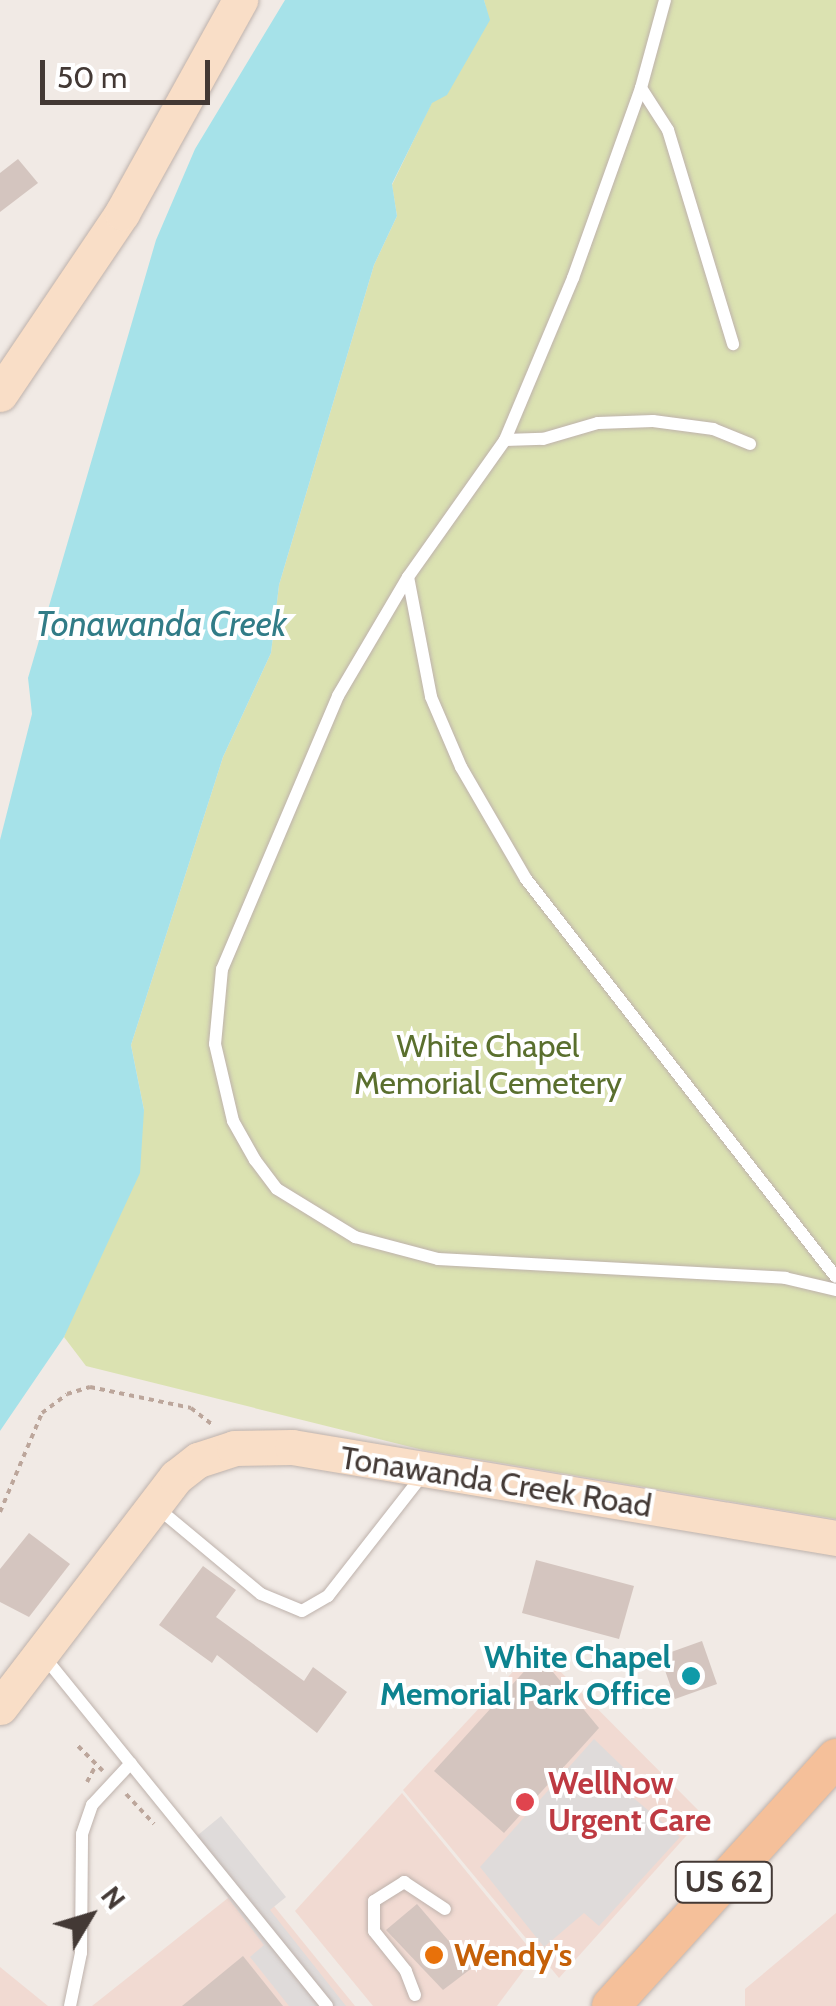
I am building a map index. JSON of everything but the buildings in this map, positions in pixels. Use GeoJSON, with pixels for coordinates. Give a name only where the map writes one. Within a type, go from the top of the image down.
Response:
{"type":"FeatureCollection","features":[{"type":"Feature","properties":{"kind":"main road","name":"US 62"},"geometry":{"type":"LineString","coordinates":[[611,2006],[836,1758]]}},
{"type":"Feature","properties":{"kind":"street"},"geometry":{"type":"LineString","coordinates":[[0,394],[122,213],[240,0]]}},
{"type":"Feature","properties":{"kind":"street","name":"Tonawanda Creek Road"},"geometry":{"type":"LineString","coordinates":[[0,1707],[161,1496],[198,1460],[254,1445],[836,1538]]}},
{"type":"Feature","properties":{"kind":"lane"},"geometry":{"type":"LineString","coordinates":[[664,0],[641,88],[573,278],[505,440],[408,577],[338,696],[222,969],[216,1044],[233,1120],[255,1160],[277,1188],[354,1237],[438,1260],[785,1278],[836,1290]]}},
{"type":"Feature","properties":{"kind":"lane"},"geometry":{"type":"LineString","coordinates":[[641,88],[668,130],[734,344]]}},
{"type":"Feature","properties":{"kind":"lane"},"geometry":{"type":"LineString","coordinates":[[505,440],[543,439],[598,423],[653,422],[713,429],[750,444]]}},
{"type":"Feature","properties":{"kind":"lane"},"geometry":{"type":"LineString","coordinates":[[408,577],[430,697],[461,768],[526,879],[836,1276]]}},
{"type":"Feature","properties":{"kind":"lane"},"geometry":{"type":"LineString","coordinates":[[161,1496],[261,1594],[302,1611],[328,1596],[426,1472]]}},
{"type":"Feature","properties":{"kind":"lane"},"geometry":{"type":"LineString","coordinates":[[41,1653],[327,2006]]}},
{"type":"Feature","properties":{"kind":"lane"},"geometry":{"type":"LineString","coordinates":[[70,2006],[81,1952],[82,1834],[92,1805],[132,1763]]}},
{"type":"Feature","properties":{"kind":"lane"},"geometry":{"type":"LineString","coordinates":[[415,1995],[406,1971],[374,1931],[374,1901],[404,1882],[445,1909]]}},
{"type":"Feature","properties":{"kind":"path"},"geometry":{"type":"LineString","coordinates":[[0,1512],[42,1413],[66,1394],[90,1387],[191,1408],[219,1430]]}},
{"type":"Feature","properties":{"kind":"path"},"geometry":{"type":"LineString","coordinates":[[78,1746],[103,1771]]}},
{"type":"Feature","properties":{"kind":"shaded area"},"geometry":{"type":"Polygon","coordinates":[[[536,1647],[704,1816],[559,1978],[403,1790],[536,1647]]]}},
{"type":"Feature","properties":{"kind":"shaded area"},"geometry":{"type":"Polygon","coordinates":[[[594,1739],[625,1769],[620,1776],[635,1790],[630,1795],[680,1837],[599,1926],[584,1913],[544,1947],[480,1867],[594,1739]]]}},
{"type":"Feature","properties":{"kind":"shaded area"},"geometry":{"type":"Polygon","coordinates":[[[402,1793],[535,1955],[497,2006],[373,2006],[295,1911],[402,1793]]]}},
{"type":"Feature","properties":{"kind":"shaded area"},"geometry":{"type":"Polygon","coordinates":[[[221,1816],[286,1897],[270,1910],[346,2006],[289,2006],[250,1957],[264,1945],[187,1844],[221,1816]]]}},
{"type":"Feature","properties":{"kind":"shaded area"},"geometry":{"type":"Polygon","coordinates":[[[252,1879],[355,2006],[92,2006],[252,1879]]]}},
{"type":"Feature","properties":{"kind":"shaded area"},"geometry":{"type":"Polygon","coordinates":[[[836,1913],[836,2006],[745,2006],[745,1989],[836,1913]]]}},
{"type":"Feature","properties":{"kind":"shaded area"},"geometry":{"type":"Polygon","coordinates":[[[0,1967],[48,2006],[0,2006],[0,1967]]]}},
{"type":"Feature","properties":{"kind":"green space","name":"White Chapel Memorial Cemetery"},"geometry":{"type":"Polygon","coordinates":[[[484,0],[836,0],[836,1519],[423,1450],[86,1366],[64,1337],[144,1110],[131,1045],[223,757],[271,653],[279,585],[374,265],[397,216],[392,185],[432,102],[489,20],[484,0]]]}},
{"type":"Feature","properties":{"kind":"water","name":"Tonawanda Creek"},"geometry":{"type":"Polygon","coordinates":[[[285,0],[484,0],[490,20],[447,95],[432,103],[392,184],[397,216],[374,265],[279,585],[271,653],[223,757],[131,1045],[144,1110],[140,1173],[64,1337],[0,1431],[0,840],[32,714],[28,678],[156,240],[195,149],[285,0]]]}},
{"type":"Feature","properties":{"kind":"place","name":"White Chapel Memorial Park Office"},"geometry":{"type":"Point","coordinates":[691,1676]}},
{"type":"Feature","properties":{"kind":"place","name":"WellNow Urgent Care"},"geometry":{"type":"Point","coordinates":[525,1802]}},
{"type":"Feature","properties":{"kind":"place","name":"Wendy's"},"geometry":{"type":"Point","coordinates":[434,1955]}}]}
